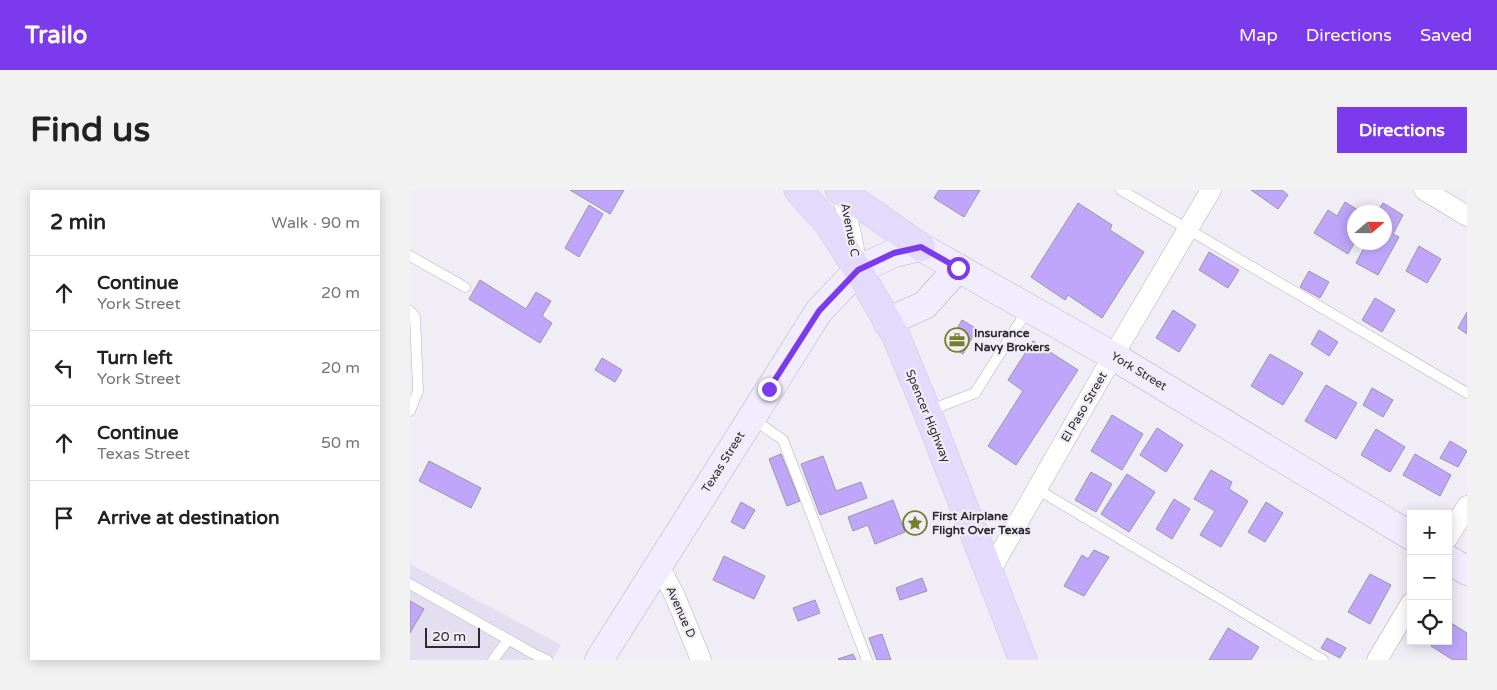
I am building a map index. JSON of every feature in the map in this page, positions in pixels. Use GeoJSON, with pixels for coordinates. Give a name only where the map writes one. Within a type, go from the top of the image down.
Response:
{"type":"FeatureCollection","features":[{"type":"Feature","properties":{"kind":"main road","name":"Spencer Highway"},"geometry":{"type":"LineString","coordinates":[[798,190],[827,222],[858,270],[896,336],[927,411],[1020,659]]}},
{"type":"Feature","properties":{"kind":"main road"},"geometry":{"type":"LineString","coordinates":[[841,190],[921,247]]}},
{"type":"Feature","properties":{"kind":"street","name":"Avenue C"},"geometry":{"type":"LineString","coordinates":[[841,190],[858,270]]}},
{"type":"Feature","properties":{"kind":"street","name":"El Paso Street"},"geometry":{"type":"LineString","coordinates":[[989,573],[1211,190]]}},
{"type":"Feature","properties":{"kind":"street"},"geometry":{"type":"LineString","coordinates":[[1424,190],[1467,216]]}},
{"type":"Feature","properties":{"kind":"street"},"geometry":{"type":"LineString","coordinates":[[858,270],[894,253],[921,247]]}},
{"type":"Feature","properties":{"kind":"street","name":"York Street"},"geometry":{"type":"LineString","coordinates":[[921,247],[1114,356],[1407,534]]}},
{"type":"Feature","properties":{"kind":"street"},"geometry":{"type":"LineString","coordinates":[[887,322],[925,305],[958,268]]}},
{"type":"Feature","properties":{"kind":"street","name":"Texas Street"},"geometry":{"type":"LineString","coordinates":[[599,660],[819,311],[858,270]]}},
{"type":"Feature","properties":{"kind":"street"},"geometry":{"type":"LineString","coordinates":[[1452,531],[1467,506]]}},
{"type":"Feature","properties":{"kind":"street"},"geometry":{"type":"LineString","coordinates":[[1452,562],[1467,571]]}},
{"type":"Feature","properties":{"kind":"street","name":"Avenue D"},"geometry":{"type":"LineString","coordinates":[[659,566],[675,596],[701,660]]}},
{"type":"Feature","properties":{"kind":"street"},"geometry":{"type":"LineString","coordinates":[[1378,660],[1407,610]]}},
{"type":"Feature","properties":{"kind":"lane"},"geometry":{"type":"LineString","coordinates":[[1121,190],[1467,393]]}},
{"type":"Feature","properties":{"kind":"lane"},"geometry":{"type":"LineString","coordinates":[[410,256],[465,287]]}},
{"type":"Feature","properties":{"kind":"lane"},"geometry":{"type":"LineString","coordinates":[[927,411],[975,393],[1029,308]]}},
{"type":"Feature","properties":{"kind":"lane"},"geometry":{"type":"LineString","coordinates":[[410,311],[415,317],[418,391],[410,411]]}},
{"type":"Feature","properties":{"kind":"lane"},"geometry":{"type":"LineString","coordinates":[[751,418],[782,440],[866,660]]}},
{"type":"Feature","properties":{"kind":"lane"},"geometry":{"type":"LineString","coordinates":[[1037,489],[1323,660]]}},
{"type":"Feature","properties":{"kind":"lane"},"geometry":{"type":"LineString","coordinates":[[410,584],[547,660]]}},
{"type":"Feature","properties":{"kind":"lane"},"geometry":{"type":"LineString","coordinates":[[493,660],[508,640]]}},
{"type":"Feature","properties":{"kind":"shaded area"},"geometry":{"type":"Polygon","coordinates":[[[410,564],[561,645],[552,660],[410,660],[410,564]]]}},
{"type":"Feature","properties":{"kind":"building"},"geometry":{"type":"Polygon","coordinates":[[[570,190],[624,190],[610,214],[570,190]]]}},
{"type":"Feature","properties":{"kind":"building"},"geometry":{"type":"Polygon","coordinates":[[[939,190],[980,190],[964,217],[934,198],[939,190]]]}},
{"type":"Feature","properties":{"kind":"building"},"geometry":{"type":"Polygon","coordinates":[[[1251,190],[1282,190],[1288,195],[1278,209],[1251,190]]]}},
{"type":"Feature","properties":{"kind":"building"},"geometry":{"type":"Polygon","coordinates":[[[1345,202],[1350,205],[1347,205],[1347,250],[1350,250],[1348,254],[1314,233],[1328,210],[1337,216],[1345,202]]]}},
{"type":"Feature","properties":{"kind":"building"},"geometry":{"type":"Polygon","coordinates":[[[1078,203],[1112,225],[1110,230],[1144,252],[1102,318],[1068,295],[1065,300],[1031,277],[1078,203]]]}},
{"type":"Feature","properties":{"kind":"building"},"geometry":{"type":"Polygon","coordinates":[[[589,205],[603,214],[579,257],[565,248],[589,205]]]}},
{"type":"Feature","properties":{"kind":"building"},"geometry":{"type":"Polygon","coordinates":[[[1392,208],[1403,215],[1393,234],[1399,237],[1392,250],[1392,208]]]}},
{"type":"Feature","properties":{"kind":"building"},"geometry":{"type":"Polygon","coordinates":[[[1419,246],[1441,259],[1427,283],[1406,271],[1419,246]]]}},
{"type":"Feature","properties":{"kind":"building"},"geometry":{"type":"Polygon","coordinates":[[[1363,250],[1392,250],[1378,275],[1356,263],[1363,250]]]}},
{"type":"Feature","properties":{"kind":"building"},"geometry":{"type":"Polygon","coordinates":[[[1209,252],[1239,270],[1228,288],[1199,270],[1209,252]]]}},
{"type":"Feature","properties":{"kind":"building"},"geometry":{"type":"Polygon","coordinates":[[[1309,271],[1329,282],[1320,298],[1300,287],[1309,271]]]}},
{"type":"Feature","properties":{"kind":"building"},"geometry":{"type":"Polygon","coordinates":[[[480,280],[526,309],[536,292],[551,301],[542,316],[552,323],[540,343],[469,299],[480,280]]]}},
{"type":"Feature","properties":{"kind":"building"},"geometry":{"type":"Polygon","coordinates":[[[1375,298],[1395,310],[1382,332],[1362,320],[1375,298]]]}},
{"type":"Feature","properties":{"kind":"building"},"geometry":{"type":"Polygon","coordinates":[[[1173,310],[1196,325],[1179,352],[1156,338],[1173,310]]]}},
{"type":"Feature","properties":{"kind":"building"},"geometry":{"type":"Polygon","coordinates":[[[1467,312],[1467,334],[1458,328],[1467,312]]]}},
{"type":"Feature","properties":{"kind":"building"},"geometry":{"type":"Polygon","coordinates":[[[962,320],[977,329],[963,354],[948,345],[962,320]]]}},
{"type":"Feature","properties":{"kind":"building"},"geometry":{"type":"Polygon","coordinates":[[[1319,330],[1338,342],[1329,356],[1311,344],[1319,330]]]}},
{"type":"Feature","properties":{"kind":"building"},"geometry":{"type":"Polygon","coordinates":[[[1033,341],[1078,370],[1016,465],[988,446],[1023,391],[1008,380],[1033,341]]]}},
{"type":"Feature","properties":{"kind":"building"},"geometry":{"type":"Polygon","coordinates":[[[1270,354],[1303,373],[1283,405],[1251,386],[1270,354]]]}},
{"type":"Feature","properties":{"kind":"building"},"geometry":{"type":"Polygon","coordinates":[[[602,358],[622,370],[615,382],[595,370],[602,358]]]}},
{"type":"Feature","properties":{"kind":"building"},"geometry":{"type":"Polygon","coordinates":[[[1326,385],[1357,403],[1336,439],[1305,421],[1326,385]]]}},
{"type":"Feature","properties":{"kind":"building"},"geometry":{"type":"Polygon","coordinates":[[[1372,388],[1393,400],[1383,417],[1363,405],[1372,388]]]}},
{"type":"Feature","properties":{"kind":"building"},"geometry":{"type":"Polygon","coordinates":[[[1112,415],[1143,434],[1122,470],[1091,451],[1112,415]]]}},
{"type":"Feature","properties":{"kind":"building"},"geometry":{"type":"Polygon","coordinates":[[[1157,428],[1183,445],[1166,472],[1140,455],[1157,428]]]}},
{"type":"Feature","properties":{"kind":"building"},"geometry":{"type":"Polygon","coordinates":[[[1376,429],[1405,447],[1390,472],[1361,455],[1376,429]]]}},
{"type":"Feature","properties":{"kind":"building"},"geometry":{"type":"Polygon","coordinates":[[[1450,441],[1467,451],[1458,467],[1440,458],[1450,441]]]}},
{"type":"Feature","properties":{"kind":"building"},"geometry":{"type":"Polygon","coordinates":[[[781,454],[800,501],[787,506],[769,459],[781,454]]]}},
{"type":"Feature","properties":{"kind":"building"},"geometry":{"type":"Polygon","coordinates":[[[1415,454],[1451,475],[1440,496],[1403,475],[1415,454]]]}},
{"type":"Feature","properties":{"kind":"building"},"geometry":{"type":"Polygon","coordinates":[[[823,456],[836,491],[861,482],[867,498],[820,515],[801,464],[823,456]]]}},
{"type":"Feature","properties":{"kind":"building"},"geometry":{"type":"Polygon","coordinates":[[[429,461],[481,488],[471,508],[419,481],[429,461]]]}},
{"type":"Feature","properties":{"kind":"building"},"geometry":{"type":"Polygon","coordinates":[[[1211,470],[1232,482],[1229,489],[1248,501],[1221,547],[1200,535],[1215,511],[1194,499],[1211,470]]]}},
{"type":"Feature","properties":{"kind":"building"},"geometry":{"type":"Polygon","coordinates":[[[1091,472],[1112,484],[1096,512],[1075,500],[1091,472]]]}},
{"type":"Feature","properties":{"kind":"building"},"geometry":{"type":"Polygon","coordinates":[[[1127,474],[1155,492],[1129,532],[1101,514],[1127,474]]]}},
{"type":"Feature","properties":{"kind":"building"},"geometry":{"type":"Polygon","coordinates":[[[1174,499],[1190,509],[1172,539],[1156,529],[1174,499]]]}},
{"type":"Feature","properties":{"kind":"building"},"geometry":{"type":"Polygon","coordinates":[[[893,500],[905,532],[875,544],[868,525],[853,531],[848,517],[893,500]]]}},
{"type":"Feature","properties":{"kind":"building"},"geometry":{"type":"Polygon","coordinates":[[[741,502],[755,510],[744,529],[731,522],[741,502]]]}},
{"type":"Feature","properties":{"kind":"building"},"geometry":{"type":"Polygon","coordinates":[[[1266,502],[1283,513],[1265,542],[1248,532],[1266,502]]]}},
{"type":"Feature","properties":{"kind":"building"},"geometry":{"type":"Polygon","coordinates":[[[1094,550],[1109,557],[1084,596],[1064,586],[1082,555],[1088,559],[1094,550]]]}},
{"type":"Feature","properties":{"kind":"building"},"geometry":{"type":"Polygon","coordinates":[[[724,556],[765,576],[754,599],[713,580],[724,556]]]}},
{"type":"Feature","properties":{"kind":"building"},"geometry":{"type":"Polygon","coordinates":[[[1370,574],[1391,585],[1370,624],[1348,612],[1370,574]]]}},
{"type":"Feature","properties":{"kind":"building"},"geometry":{"type":"Polygon","coordinates":[[[922,578],[927,591],[900,600],[896,588],[922,578]]]}},
{"type":"Feature","properties":{"kind":"building"},"geometry":{"type":"Polygon","coordinates":[[[815,600],[820,613],[798,621],[793,608],[815,600]]]}},
{"type":"Feature","properties":{"kind":"building"},"geometry":{"type":"Polygon","coordinates":[[[410,601],[424,609],[410,633],[410,601]]]}},
{"type":"Feature","properties":{"kind":"building"},"geometry":{"type":"Polygon","coordinates":[[[1452,624],[1467,633],[1467,660],[1453,660],[1431,646],[1452,645],[1452,624]]]}},
{"type":"Feature","properties":{"kind":"building"},"geometry":{"type":"Polygon","coordinates":[[[1228,628],[1259,647],[1251,660],[1209,660],[1228,628]]]}},
{"type":"Feature","properties":{"kind":"building"},"geometry":{"type":"Polygon","coordinates":[[[882,634],[891,660],[877,660],[869,638],[882,634]]]}},
{"type":"Feature","properties":{"kind":"building"},"geometry":{"type":"Polygon","coordinates":[[[1327,638],[1346,648],[1340,658],[1321,648],[1327,638]]]}},
{"type":"Feature","properties":{"kind":"building"},"geometry":{"type":"Polygon","coordinates":[[[853,654],[856,660],[838,659],[853,654]]]}},
{"type":"Feature","properties":{"kind":"place","name":"Insurance Navy Brokers"},"geometry":{"type":"Point","coordinates":[957,340]}},
{"type":"Feature","properties":{"kind":"place","name":"First Airplane Flight Over Texas"},"geometry":{"type":"Point","coordinates":[915,523]}},
{"type":"Feature","properties":{"kind":"route"},"geometry":{"type":"LineString","coordinates":[[769,389],[819,311],[858,270],[894,253],[921,247],[958,268]]}}]}
